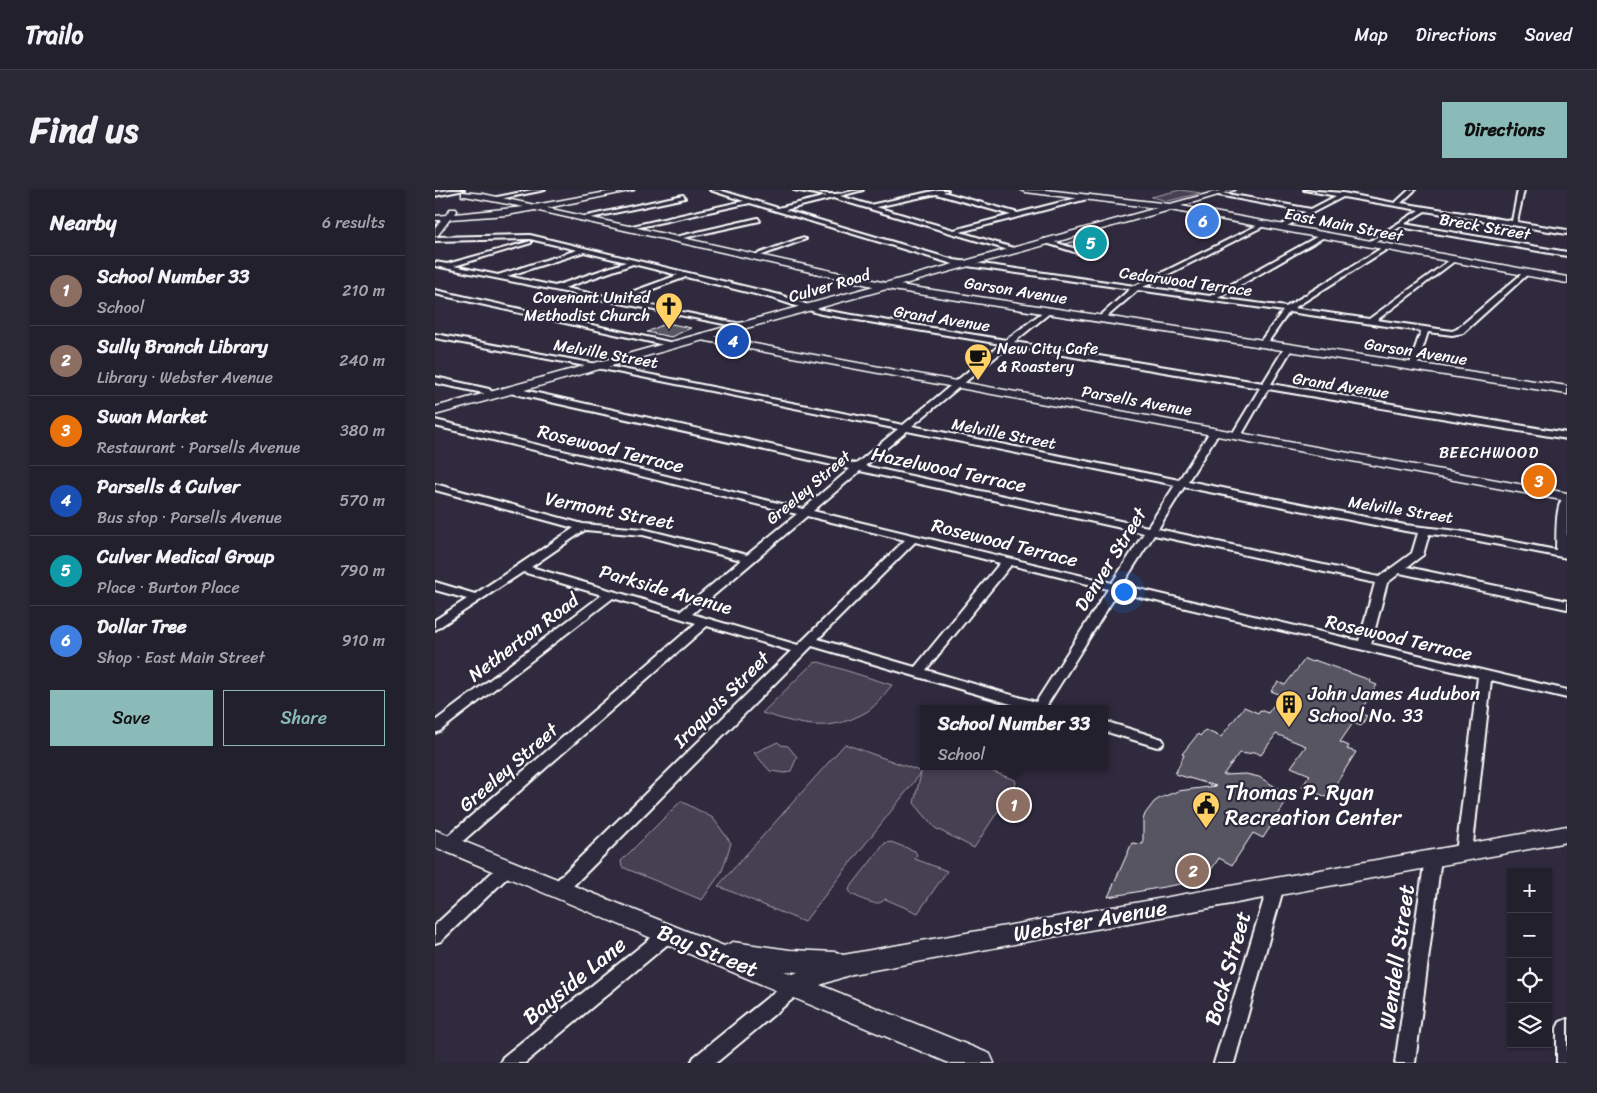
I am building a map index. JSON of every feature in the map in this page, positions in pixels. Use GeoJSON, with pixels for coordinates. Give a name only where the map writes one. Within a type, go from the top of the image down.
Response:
{"type":"FeatureCollection","features":[{"type":"Feature","properties":{"kind":"main road","name":"East Main Street"},"geometry":{"type":"LineString","coordinates":[[1025,190],[1170,207],[1567,280]]}},
{"type":"Feature","properties":{"kind":"main road","name":"Culver Road"},"geometry":{"type":"LineString","coordinates":[[435,411],[1231,190]]}},
{"type":"Feature","properties":{"kind":"street"},"geometry":{"type":"LineString","coordinates":[[495,198],[542,190]]}},
{"type":"Feature","properties":{"kind":"street"},"geometry":{"type":"LineString","coordinates":[[435,218],[503,214],[630,190]]}},
{"type":"Feature","properties":{"kind":"street"},"geometry":{"type":"LineString","coordinates":[[716,191],[727,190]]}},
{"type":"Feature","properties":{"kind":"street"},"geometry":{"type":"LineString","coordinates":[[797,190],[832,196],[1015,250]]}},
{"type":"Feature","properties":{"kind":"street"},"geometry":{"type":"LineString","coordinates":[[778,210],[860,190]]}},
{"type":"Feature","properties":{"kind":"street"},"geometry":{"type":"LineString","coordinates":[[870,207],[945,190]]}},
{"type":"Feature","properties":{"kind":"street"},"geometry":{"type":"LineString","coordinates":[[1307,190],[1567,232]]}},
{"type":"Feature","properties":{"kind":"street"},"geometry":{"type":"LineString","coordinates":[[1281,227],[1352,190]]}},
{"type":"Feature","properties":{"kind":"street"},"geometry":{"type":"LineString","coordinates":[[1397,204],[1412,190]]}},
{"type":"Feature","properties":{"kind":"street"},"geometry":{"type":"LineString","coordinates":[[1514,224],[1521,190]]}},
{"type":"Feature","properties":{"kind":"street","name":"Cedarwood Terrace"},"geometry":{"type":"LineString","coordinates":[[716,191],[965,264],[1455,333],[1460,331],[1527,273]]}},
{"type":"Feature","properties":{"kind":"street"},"geometry":{"type":"LineString","coordinates":[[435,194],[465,192]]}},
{"type":"Feature","properties":{"kind":"street"},"geometry":{"type":"LineString","coordinates":[[435,233],[465,192]]}},
{"type":"Feature","properties":{"kind":"street","name":"Garson Avenue"},"geometry":{"type":"LineString","coordinates":[[465,192],[886,286],[1567,390]]}},
{"type":"Feature","properties":{"kind":"street"},"geometry":{"type":"LineString","coordinates":[[937,192],[1017,215]]}},
{"type":"Feature","properties":{"kind":"street"},"geometry":{"type":"LineString","coordinates":[[1216,194],[1312,210]]}},
{"type":"Feature","properties":{"kind":"street"},"geometry":{"type":"LineString","coordinates":[[581,218],[683,196]]}},
{"type":"Feature","properties":{"kind":"street"},"geometry":{"type":"LineString","coordinates":[[955,231],[1089,197]]}},
{"type":"Feature","properties":{"kind":"street"},"geometry":{"type":"LineString","coordinates":[[627,228],[751,201]]}},
{"type":"Feature","properties":{"kind":"street"},"geometry":{"type":"LineString","coordinates":[[1369,244],[1424,209]]}},
{"type":"Feature","properties":{"kind":"street"},"geometry":{"type":"LineString","coordinates":[[674,238],[758,220]]}},
{"type":"Feature","properties":{"kind":"street"},"geometry":{"type":"LineString","coordinates":[[1102,319],[1136,288],[1264,224]]}},
{"type":"Feature","properties":{"kind":"street","name":"Breck Street"},"geometry":{"type":"LineString","coordinates":[[1399,225],[1567,254]]}},
{"type":"Feature","properties":{"kind":"street"},"geometry":{"type":"LineString","coordinates":[[1212,298],[1324,235]]}},
{"type":"Feature","properties":{"kind":"street","name":"Grand Avenue"},"geometry":{"type":"LineString","coordinates":[[435,239],[530,237],[777,297],[805,308],[1567,436]]}},
{"type":"Feature","properties":{"kind":"street"},"geometry":{"type":"LineString","coordinates":[[446,266],[539,239]]}},
{"type":"Feature","properties":{"kind":"street"},"geometry":{"type":"LineString","coordinates":[[755,256],[803,239]]}},
{"type":"Feature","properties":{"kind":"street"},"geometry":{"type":"LineString","coordinates":[[1045,242],[1086,254]]}},
{"type":"Feature","properties":{"kind":"street"},"geometry":{"type":"LineString","coordinates":[[1263,343],[1288,309],[1387,247]]}},
{"type":"Feature","properties":{"kind":"street"},"geometry":{"type":"LineString","coordinates":[[499,277],[584,250]]}},
{"type":"Feature","properties":{"kind":"street"},"geometry":{"type":"LineString","coordinates":[[1371,321],[1455,260]]}},
{"type":"Feature","properties":{"kind":"street"},"geometry":{"type":"LineString","coordinates":[[555,288],[633,262]]}},
{"type":"Feature","properties":{"kind":"street"},"geometry":{"type":"LineString","coordinates":[[435,264],[741,326]]}},
{"type":"Feature","properties":{"kind":"street"},"geometry":{"type":"LineString","coordinates":[[614,301],[685,275]]}},
{"type":"Feature","properties":{"kind":"street"},"geometry":{"type":"LineString","coordinates":[[435,292],[673,345]]}},
{"type":"Feature","properties":{"kind":"street","name":"Greeley Street"},"geometry":{"type":"LineString","coordinates":[[684,614],[859,468],[956,384],[1048,310]]}},
{"type":"Feature","properties":{"kind":"street"},"geometry":{"type":"LineString","coordinates":[[1413,366],[1425,329]]}},
{"type":"Feature","properties":{"kind":"street","name":"Melville Street"},"geometry":{"type":"LineString","coordinates":[[435,336],[596,366],[1424,531],[1458,534],[1564,555]]}},
{"type":"Feature","properties":{"kind":"street","name":"Parsells Avenue"},"geometry":{"type":"LineString","coordinates":[[700,337],[1567,498]]}},
{"type":"Feature","properties":{"kind":"street"},"geometry":{"type":"LineString","coordinates":[[1236,436],[1289,347]]}},
{"type":"Feature","properties":{"kind":"street"},"geometry":{"type":"LineString","coordinates":[[435,380],[486,391],[491,395]]}},
{"type":"Feature","properties":{"kind":"street"},"geometry":{"type":"LineString","coordinates":[[435,385],[478,395],[491,395]]}},
{"type":"Feature","properties":{"kind":"street","name":"Hazelwood Terrace"},"geometry":{"type":"LineString","coordinates":[[510,390],[1381,581]]}},
{"type":"Feature","properties":{"kind":"street","name":"Rosewood Terrace"},"geometry":{"type":"LineString","coordinates":[[435,423],[1364,647],[1567,694]]}},
{"type":"Feature","properties":{"kind":"street","name":"Denver Street"},"geometry":{"type":"LineString","coordinates":[[1044,705],[1149,531],[1214,432]]}},
{"type":"Feature","properties":{"kind":"street","name":"Vermont Street"},"geometry":{"type":"LineString","coordinates":[[435,487],[583,527],[643,532],[750,559]]}},
{"type":"Feature","properties":{"kind":"street"},"geometry":{"type":"LineString","coordinates":[[1564,555],[1563,510],[1567,498]]}},
{"type":"Feature","properties":{"kind":"street"},"geometry":{"type":"LineString","coordinates":[[435,626],[583,527]]}},
{"type":"Feature","properties":{"kind":"street"},"geometry":{"type":"LineString","coordinates":[[1364,647],[1381,581],[1417,555],[1424,531]]}},
{"type":"Feature","properties":{"kind":"street","name":"Iroquois Street"},"geometry":{"type":"LineString","coordinates":[[559,889],[913,538]]}},
{"type":"Feature","properties":{"kind":"street"},"geometry":{"type":"LineString","coordinates":[[918,672],[1008,561]]}},
{"type":"Feature","properties":{"kind":"street","name":"Parkside Avenue"},"geometry":{"type":"LineString","coordinates":[[522,568],[706,621],[918,672],[1032,705]]}},
{"type":"Feature","properties":{"kind":"street"},"geometry":{"type":"LineString","coordinates":[[1397,569],[1567,605]]}},
{"type":"Feature","properties":{"kind":"street"},"geometry":{"type":"LineString","coordinates":[[435,586],[476,598]]}},
{"type":"Feature","properties":{"kind":"street","name":"Netherton Road"},"geometry":{"type":"LineString","coordinates":[[435,728],[611,594]]}},
{"type":"Feature","properties":{"kind":"street","name":"Greeley Street"},"geometry":{"type":"LineString","coordinates":[[442,841],[706,621]]}},
{"type":"Feature","properties":{"kind":"street"},"geometry":{"type":"LineString","coordinates":[[1464,853],[1485,674]]}},
{"type":"Feature","properties":{"kind":"street"},"geometry":{"type":"LineString","coordinates":[[1108,727],[1157,742]]}},
{"type":"Feature","properties":{"kind":"street","name":"Webster Avenue"},"geometry":{"type":"LineString","coordinates":[[795,986],[820,972],[852,963],[1567,834]]}},
{"type":"Feature","properties":{"kind":"street","name":"Bay Street"},"geometry":{"type":"LineString","coordinates":[[442,841],[980,1063]]}},
{"type":"Feature","properties":{"kind":"street","name":"Wendell Street"},"geometry":{"type":"LineString","coordinates":[[1405,1063],[1433,858]]}},
{"type":"Feature","properties":{"kind":"street"},"geometry":{"type":"LineString","coordinates":[[435,936],[507,868]]}},
{"type":"Feature","properties":{"kind":"street","name":"Bock Street"},"geometry":{"type":"LineString","coordinates":[[1224,1063],[1276,886]]}},
{"type":"Feature","properties":{"kind":"street","name":"Bayside Lane"},"geometry":{"type":"LineString","coordinates":[[510,1063],[668,934]]}},
{"type":"Feature","properties":{"kind":"street"},"geometry":{"type":"LineString","coordinates":[[699,946],[789,961],[852,963]]}},
{"type":"Feature","properties":{"kind":"street"},"geometry":{"type":"LineString","coordinates":[[701,1063],[795,986]]}},
{"type":"Feature","properties":{"kind":"street"},"geometry":{"type":"LineString","coordinates":[[1567,1028],[1567,1063]]}},
{"type":"Feature","properties":{"kind":"shaded area"},"geometry":{"type":"Polygon","coordinates":[[[1180,190],[1201,193],[1168,201],[1151,197],[1180,190]]]}},
{"type":"Feature","properties":{"kind":"shaded area"},"geometry":{"type":"Polygon","coordinates":[[[819,662],[892,685],[868,711],[841,723],[828,725],[803,724],[762,713],[813,663],[819,662]]]}},
{"type":"Feature","properties":{"kind":"shaded area"},"geometry":{"type":"Polygon","coordinates":[[[778,742],[781,745],[788,746],[797,757],[791,771],[785,773],[770,771],[754,753],[778,742]]]}},
{"type":"Feature","properties":{"kind":"shaded area"},"geometry":{"type":"Polygon","coordinates":[[[845,744],[922,772],[923,770],[988,770],[1015,780],[1016,783],[974,848],[935,828],[914,803],[921,773],[804,922],[718,886],[845,744]]]}},
{"type":"Feature","properties":{"kind":"shaded area"},"geometry":{"type":"Polygon","coordinates":[[[681,801],[713,818],[731,843],[722,871],[702,900],[622,867],[621,861],[681,801]]]}},
{"type":"Feature","properties":{"kind":"shaded area"},"geometry":{"type":"Polygon","coordinates":[[[891,842],[915,851],[917,855],[915,859],[947,871],[918,913],[885,899],[878,903],[869,902],[851,894],[849,889],[885,843],[891,842]]]}},
{"type":"Feature","properties":{"kind":"building"},"geometry":{"type":"Polygon","coordinates":[[[1200,217],[1216,220],[1203,227],[1186,224],[1200,217]]]}},
{"type":"Feature","properties":{"kind":"building"},"geometry":{"type":"Polygon","coordinates":[[[1084,238],[1108,245],[1087,251],[1065,244],[1084,238]]]}},
{"type":"Feature","properties":{"kind":"building","name":"Covenant United Methodist Church"},"geometry":{"type":"Polygon","coordinates":[[[667,323],[691,328],[671,337],[647,332],[667,323]]]}},
{"type":"Feature","properties":{"kind":"building"},"geometry":{"type":"Polygon","coordinates":[[[1305,659],[1312,662],[1314,660],[1370,680],[1369,682],[1377,685],[1359,713],[1367,716],[1361,726],[1353,723],[1340,742],[1349,746],[1347,749],[1356,752],[1336,784],[1339,786],[1331,799],[1302,787],[1310,775],[1291,767],[1306,746],[1276,734],[1261,755],[1255,752],[1239,753],[1223,775],[1246,774],[1259,777],[1279,789],[1277,793],[1289,798],[1263,838],[1253,833],[1232,865],[1219,858],[1201,885],[1194,886],[1186,883],[1108,897],[1132,843],[1143,844],[1143,820],[1154,802],[1178,791],[1216,786],[1175,774],[1184,755],[1182,754],[1198,734],[1200,736],[1205,730],[1221,737],[1244,707],[1258,713],[1260,710],[1268,713],[1281,695],[1271,691],[1278,682],[1285,685],[1305,659]]]}},
{"type":"Feature","properties":{"kind":"place","name":"Dollar Tree"},"geometry":{"type":"Point","coordinates":[1203,221]}},
{"type":"Feature","properties":{"kind":"place","name":"Culver Medical Group"},"geometry":{"type":"Point","coordinates":[1091,243]}},
{"type":"Feature","properties":{"kind":"place","name":"Covenant United Methodist Church"},"geometry":{"type":"Point","coordinates":[669,330]}},
{"type":"Feature","properties":{"kind":"place","name":"Parsells & Culver"},"geometry":{"type":"Point","coordinates":[733,341]}},
{"type":"Feature","properties":{"kind":"place","name":"New City Cafe & Roastery"},"geometry":{"type":"Point","coordinates":[978,381]}},
{"type":"Feature","properties":{"kind":"place","name":"Swan Market"},"geometry":{"type":"Point","coordinates":[1539,481]}},
{"type":"Feature","properties":{"kind":"place","name":"John James Audubon School No. 33"},"geometry":{"type":"Point","coordinates":[1289,728]}},
{"type":"Feature","properties":{"kind":"place","name":"School Number 33"},"geometry":{"type":"Point","coordinates":[1014,805]}},
{"type":"Feature","properties":{"kind":"place","name":"Thomas P. Ryan Recreation Center"},"geometry":{"type":"Point","coordinates":[1206,829]}},
{"type":"Feature","properties":{"kind":"place","name":"Sully Branch Library"},"geometry":{"type":"Point","coordinates":[1193,871]}},
{"type":"Feature","properties":{"kind":"district","name":"BEECHWOOD"},"geometry":{"type":"Point","coordinates":[1489,452]}}]}
